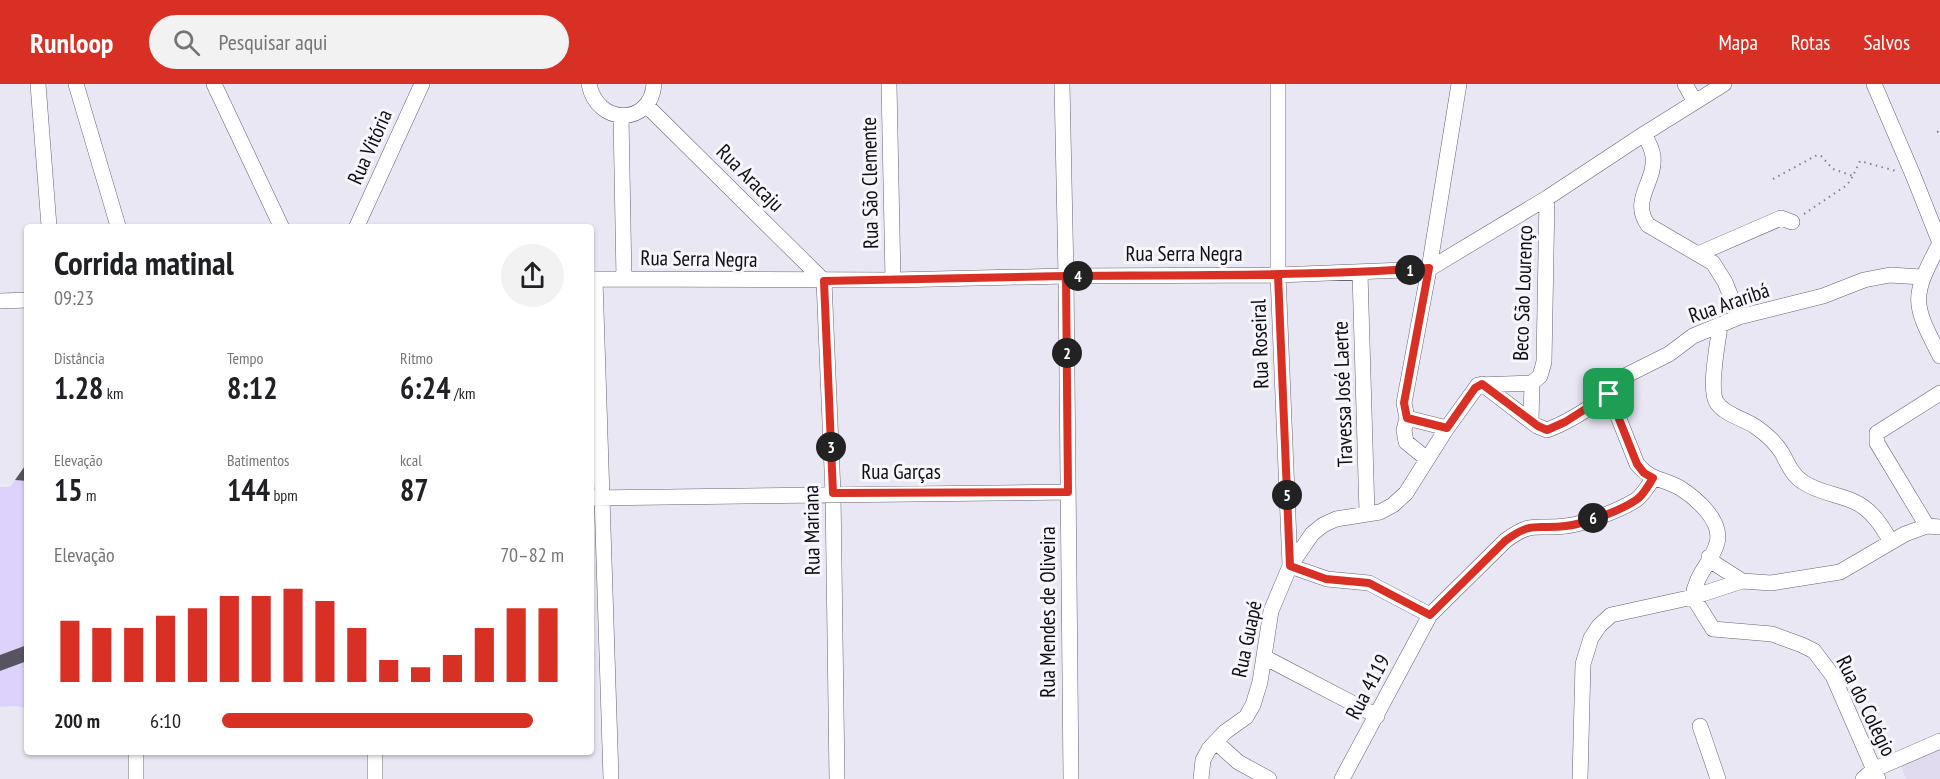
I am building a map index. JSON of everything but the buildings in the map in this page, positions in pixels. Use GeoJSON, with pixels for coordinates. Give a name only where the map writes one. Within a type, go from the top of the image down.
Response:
{"type":"FeatureCollection","features":[{"type":"Feature","properties":{"kind":"street"},"geometry":{"type":"LineString","coordinates":[[38,84],[49,224]]}},
{"type":"Feature","properties":{"kind":"street"},"geometry":{"type":"LineString","coordinates":[[76,84],[117,224]]}},
{"type":"Feature","properties":{"kind":"street"},"geometry":{"type":"LineString","coordinates":[[214,84],[280,224]]}},
{"type":"Feature","properties":{"kind":"street","name":"Rua Vitória"},"geometry":{"type":"LineString","coordinates":[[358,224],[422,84]]}},
{"type":"Feature","properties":{"kind":"street"},"geometry":{"type":"LineString","coordinates":[[589,84],[591,94],[603,109],[621,116],[639,111],[646,105],[652,97],[654,84]]}},
{"type":"Feature","properties":{"kind":"street","name":"Rua São Clemente"},"geometry":{"type":"LineString","coordinates":[[889,84],[892,280]]}},
{"type":"Feature","properties":{"kind":"street","name":"Rua Mendes de Oliveira"},"geometry":{"type":"LineString","coordinates":[[1062,84],[1071,779]]}},
{"type":"Feature","properties":{"kind":"street","name":"Rua Roseiral"},"geometry":{"type":"LineString","coordinates":[[1278,84],[1278,275],[1290,566]]}},
{"type":"Feature","properties":{"kind":"street"},"geometry":{"type":"LineString","coordinates":[[1427,459],[1406,442],[1404,430],[1407,418],[1404,403],[1459,84]]}},
{"type":"Feature","properties":{"kind":"street"},"geometry":{"type":"LineString","coordinates":[[1685,84],[1695,102]]}},
{"type":"Feature","properties":{"kind":"street","name":"Rua Serra Negra"},"geometry":{"type":"LineString","coordinates":[[594,279],[824,281],[1066,276],[1278,275],[1429,268],[1547,198],[1724,84]]}},
{"type":"Feature","properties":{"kind":"street"},"geometry":{"type":"LineString","coordinates":[[1874,84],[1940,243],[1922,277],[1919,290],[1919,311],[1940,356]]}},
{"type":"Feature","properties":{"kind":"street","name":"Rua Aracaju"},"geometry":{"type":"LineString","coordinates":[[646,105],[824,281]]}},
{"type":"Feature","properties":{"kind":"street"},"geometry":{"type":"LineString","coordinates":[[621,116],[624,279]]}},
{"type":"Feature","properties":{"kind":"street"},"geometry":{"type":"LineString","coordinates":[[1644,134],[1653,157],[1641,205],[1642,216],[1648,225],[1713,263],[1725,282],[1739,317]]}},
{"type":"Feature","properties":{"kind":"street","name":"Beco São Lourenço"},"geometry":{"type":"LineString","coordinates":[[1531,420],[1532,383],[1540,376],[1544,362],[1547,198]]}},
{"type":"Feature","properties":{"kind":"street"},"geometry":{"type":"LineString","coordinates":[[1698,254],[1781,218],[1792,222]]}},
{"type":"Feature","properties":{"kind":"street","name":"Travessa José Laerte"},"geometry":{"type":"LineString","coordinates":[[1360,273],[1367,513]]}},
{"type":"Feature","properties":{"kind":"street","name":"Rua Araribá"},"geometry":{"type":"LineString","coordinates":[[1482,384],[1538,426],[1547,430],[1565,422],[1609,394],[1610,386],[1615,381],[1669,354],[1693,336],[1739,317],[1823,296],[1873,278],[1907,274],[1922,277]]}},
{"type":"Feature","properties":{"kind":"street","name":"Rua Mariana"},"geometry":{"type":"LineString","coordinates":[[824,281],[833,493],[837,779]]}},
{"type":"Feature","properties":{"kind":"street"},"geometry":{"type":"LineString","coordinates":[[0,301],[24,300]]}},
{"type":"Feature","properties":{"kind":"street"},"geometry":{"type":"LineString","coordinates":[[1720,326],[1713,392],[1717,404],[1756,427],[1769,438],[1780,451],[1793,474],[1803,482],[1823,492],[1855,502],[1867,510],[1876,518],[1891,542]]}},
{"type":"Feature","properties":{"kind":"street"},"geometry":{"type":"LineString","coordinates":[[594,334],[597,498],[611,779]]}},
{"type":"Feature","properties":{"kind":"street"},"geometry":{"type":"LineString","coordinates":[[1482,384],[1532,383]]}},
{"type":"Feature","properties":{"kind":"street","name":"Rua Guapé"},"geometry":{"type":"LineString","coordinates":[[1201,779],[1203,760],[1216,742],[1250,712],[1260,682],[1271,611],[1290,566],[1312,534],[1323,525],[1336,519],[1380,512],[1393,505],[1406,493],[1447,428],[1475,388],[1482,384]]}},
{"type":"Feature","properties":{"kind":"street"},"geometry":{"type":"LineString","coordinates":[[1580,779],[1583,664],[1590,638],[1599,626],[1611,615],[1693,597],[1742,581],[1771,583],[1840,572],[1891,542],[1934,527],[1877,443],[1876,438],[1877,433],[1940,393]]}},
{"type":"Feature","properties":{"kind":"street"},"geometry":{"type":"LineString","coordinates":[[1609,394],[1637,464],[1644,473],[1679,488],[1710,516],[1717,531],[1717,543],[1696,584],[1693,597]]}},
{"type":"Feature","properties":{"kind":"street"},"geometry":{"type":"LineString","coordinates":[[1407,418],[1447,428]]}},
{"type":"Feature","properties":{"kind":"street","name":"Rua 4119"},"geometry":{"type":"LineString","coordinates":[[1341,779],[1430,615],[1505,541],[1517,532],[1532,526],[1566,526],[1637,500],[1653,478]]}},
{"type":"Feature","properties":{"kind":"street","name":"Rua Garças"},"geometry":{"type":"LineString","coordinates":[[597,498],[833,493],[1068,492]]}},
{"type":"Feature","properties":{"kind":"street"},"geometry":{"type":"LineString","coordinates":[[1709,557],[1714,563],[1742,581]]}},
{"type":"Feature","properties":{"kind":"street"},"geometry":{"type":"LineString","coordinates":[[1290,566],[1326,579],[1369,583],[1430,615]]}},
{"type":"Feature","properties":{"kind":"street","name":"Rua do Colégio"},"geometry":{"type":"LineString","coordinates":[[1693,597],[1713,629],[1772,634],[1814,651],[1833,676],[1871,776]]}},
{"type":"Feature","properties":{"kind":"street"},"geometry":{"type":"LineString","coordinates":[[1264,657],[1377,716]]}},
{"type":"Feature","properties":{"kind":"street"},"geometry":{"type":"LineString","coordinates":[[1700,726],[1718,779]]}},
{"type":"Feature","properties":{"kind":"street"},"geometry":{"type":"LineString","coordinates":[[1871,776],[1940,741]]}},
{"type":"Feature","properties":{"kind":"street"},"geometry":{"type":"LineString","coordinates":[[1216,742],[1238,762],[1269,779]]}},
{"type":"Feature","properties":{"kind":"street"},"geometry":{"type":"LineString","coordinates":[[136,755],[136,779]]}},
{"type":"Feature","properties":{"kind":"street"},"geometry":{"type":"LineString","coordinates":[[375,755],[375,779]]}},
{"type":"Feature","properties":{"kind":"path"},"geometry":{"type":"LineString","coordinates":[[1773,179],[1817,155],[1821,156],[1833,169],[1852,176]]}},
{"type":"Feature","properties":{"kind":"path"},"geometry":{"type":"LineString","coordinates":[[1792,222],[1847,185],[1860,161],[1904,175],[1913,175]]}},
{"type":"Feature","properties":{"kind":"shaded area"},"geometry":{"type":"Polygon","coordinates":[[[15,480],[24,481],[24,708],[0,707],[0,487],[10,487],[15,480]]]}},
{"type":"Feature","properties":{"kind":"shaded area"},"geometry":{"type":"Polygon","coordinates":[[[1940,745],[1940,779],[1906,779],[1899,761],[1940,745]]]}},
{"type":"Feature","properties":{"kind":"route"},"geometry":{"type":"LineString","coordinates":[[1609,394],[1557,427],[1547,430],[1542,429],[1482,384],[1475,388],[1447,428],[1407,418],[1404,403],[1429,268],[1278,275],[1208,275],[1066,276],[1068,492],[833,493],[824,281],[1066,276],[1278,275],[1290,566],[1326,579],[1369,583],[1430,615],[1517,532],[1532,526],[1566,526],[1578,523],[1637,500],[1645,491],[1653,478],[1644,473],[1637,464],[1609,394]]}}]}
